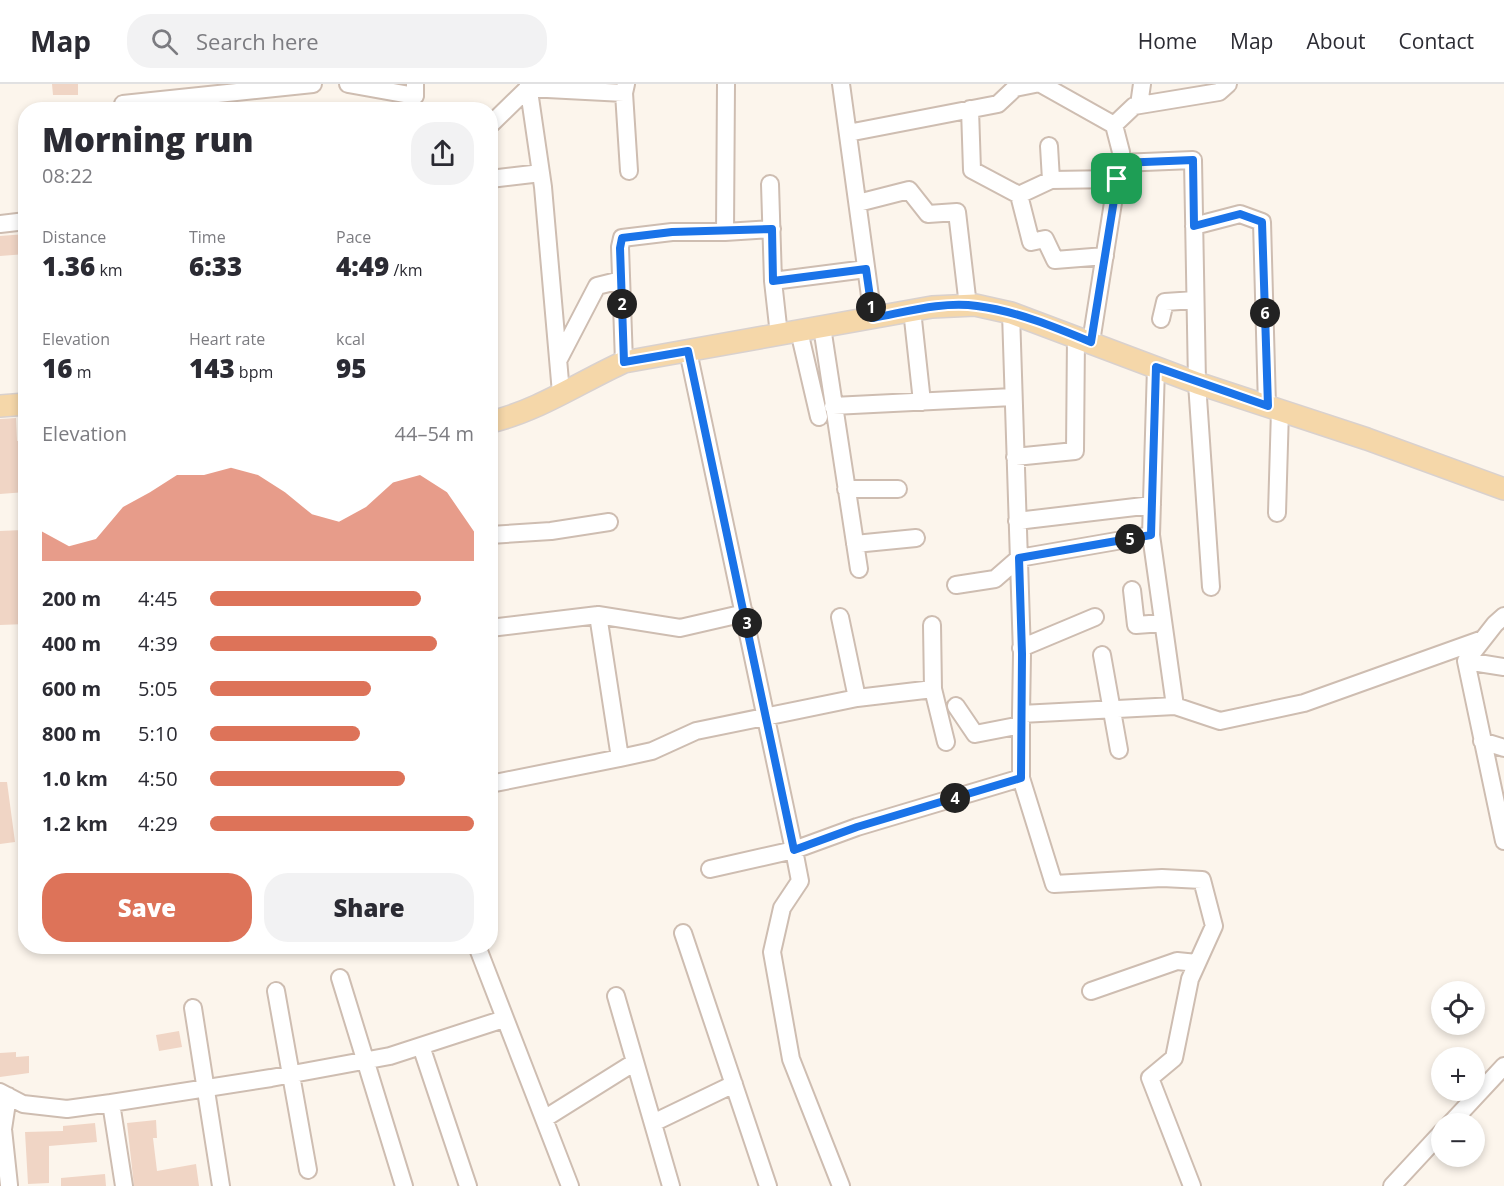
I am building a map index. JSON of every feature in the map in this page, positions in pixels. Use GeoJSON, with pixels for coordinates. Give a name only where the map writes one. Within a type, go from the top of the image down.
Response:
{"type":"FeatureCollection","features":[{"type":"Feature","properties":{"kind":"main road"},"geometry":{"type":"LineString","coordinates":[[498,420],[512,416],[624,362],[912,310],[968,306],[1011,313],[1197,383],[1367,439],[1504,489]]}},
{"type":"Feature","properties":{"kind":"main road"},"geometry":{"type":"LineString","coordinates":[[0,406],[18,405]]}},
{"type":"Feature","properties":{"kind":"street"},"geometry":{"type":"LineString","coordinates":[[142,102],[313,84]]}},
{"type":"Feature","properties":{"kind":"street"},"geometry":{"type":"LineString","coordinates":[[348,84],[415,96],[415,84]]}},
{"type":"Feature","properties":{"kind":"street"},"geometry":{"type":"LineString","coordinates":[[725,232],[726,84]]}},
{"type":"Feature","properties":{"kind":"street"},"geometry":{"type":"LineString","coordinates":[[841,84],[873,318]]}},
{"type":"Feature","properties":{"kind":"street"},"geometry":{"type":"LineString","coordinates":[[848,133],[998,104],[1004,90],[1035,84]]}},
{"type":"Feature","properties":{"kind":"street"},"geometry":{"type":"LineString","coordinates":[[1015,457],[1075,452],[1084,339],[1105,256],[1122,152],[1114,125],[1041,84]]}},
{"type":"Feature","properties":{"kind":"street"},"geometry":{"type":"LineString","coordinates":[[1139,105],[1142,84]]}},
{"type":"Feature","properties":{"kind":"street"},"geometry":{"type":"LineString","coordinates":[[1114,125],[1134,106],[1219,92],[1228,84]]}},
{"type":"Feature","properties":{"kind":"street"},"geometry":{"type":"LineString","coordinates":[[528,86],[541,173],[561,393]]}},
{"type":"Feature","properties":{"kind":"street"},"geometry":{"type":"LineString","coordinates":[[498,116],[528,86],[625,89],[629,171]]}},
{"type":"Feature","properties":{"kind":"street"},"geometry":{"type":"LineString","coordinates":[[970,110],[972,170],[1019,195],[1031,242],[1045,239],[1055,260],[1105,256]]}},
{"type":"Feature","properties":{"kind":"street"},"geometry":{"type":"LineString","coordinates":[[1049,146],[1051,180]]}},
{"type":"Feature","properties":{"kind":"street"},"geometry":{"type":"LineString","coordinates":[[1019,195],[1051,180],[1193,160],[1197,383],[1211,587]]}},
{"type":"Feature","properties":{"kind":"street"},"geometry":{"type":"LineString","coordinates":[[498,178],[541,173]]}},
{"type":"Feature","properties":{"kind":"street"},"geometry":{"type":"LineString","coordinates":[[770,184],[773,281],[819,417]]}},
{"type":"Feature","properties":{"kind":"street"},"geometry":{"type":"LineString","coordinates":[[858,203],[909,190],[928,214],[957,212],[968,306]]}},
{"type":"Feature","properties":{"kind":"street"},"geometry":{"type":"LineString","coordinates":[[1194,226],[1240,214],[1262,222],[1274,408],[1277,513]]}},
{"type":"Feature","properties":{"kind":"street"},"geometry":{"type":"LineString","coordinates":[[0,224],[18,222]]}},
{"type":"Feature","properties":{"kind":"street"},"geometry":{"type":"LineString","coordinates":[[624,362],[622,238],[672,232],[772,229]]}},
{"type":"Feature","properties":{"kind":"street"},"geometry":{"type":"LineString","coordinates":[[773,281],[866,269]]}},
{"type":"Feature","properties":{"kind":"street"},"geometry":{"type":"LineString","coordinates":[[558,360],[597,286],[621,280]]}},
{"type":"Feature","properties":{"kind":"street"},"geometry":{"type":"LineString","coordinates":[[1161,319],[1165,302],[1196,300]]}},
{"type":"Feature","properties":{"kind":"street"},"geometry":{"type":"LineString","coordinates":[[912,310],[922,402]]}},
{"type":"Feature","properties":{"kind":"street"},"geometry":{"type":"LineString","coordinates":[[1011,313],[1022,648],[1021,778],[1054,884],[1162,878],[1202,880],[1214,926],[1190,979],[1174,1058],[1150,1078],[1192,1186]]}},
{"type":"Feature","properties":{"kind":"street"},"geometry":{"type":"LineString","coordinates":[[822,327],[859,569]]}},
{"type":"Feature","properties":{"kind":"street"},"geometry":{"type":"LineString","coordinates":[[688,351],[800,882],[782,908],[772,952],[791,1059],[841,1186]]}},
{"type":"Feature","properties":{"kind":"street"},"geometry":{"type":"LineString","coordinates":[[1156,367],[1151,535],[1175,706]]}},
{"type":"Feature","properties":{"kind":"street"},"geometry":{"type":"LineString","coordinates":[[833,406],[1013,397]]}},
{"type":"Feature","properties":{"kind":"street"},"geometry":{"type":"LineString","coordinates":[[846,489],[898,489]]}},
{"type":"Feature","properties":{"kind":"street"},"geometry":{"type":"LineString","coordinates":[[1017,521],[1152,505]]}},
{"type":"Feature","properties":{"kind":"street"},"geometry":{"type":"LineString","coordinates":[[498,534],[551,531],[609,522]]}},
{"type":"Feature","properties":{"kind":"street"},"geometry":{"type":"LineString","coordinates":[[956,585],[995,579],[1019,558],[1151,535]]}},
{"type":"Feature","properties":{"kind":"street"},"geometry":{"type":"LineString","coordinates":[[855,544],[915,538]]}},
{"type":"Feature","properties":{"kind":"street"},"geometry":{"type":"LineString","coordinates":[[1132,590],[1136,625],[1163,623]]}},
{"type":"Feature","properties":{"kind":"street"},"geometry":{"type":"LineString","coordinates":[[498,627],[598,615],[680,628],[745,613]]}},
{"type":"Feature","properties":{"kind":"street"},"geometry":{"type":"LineString","coordinates":[[598,615],[620,758]]}},
{"type":"Feature","properties":{"kind":"street"},"geometry":{"type":"LineString","coordinates":[[1504,616],[1466,661],[1504,841]]}},
{"type":"Feature","properties":{"kind":"street"},"geometry":{"type":"LineString","coordinates":[[840,617],[857,698]]}},
{"type":"Feature","properties":{"kind":"street"},"geometry":{"type":"LineString","coordinates":[[1022,648],[1095,617]]}},
{"type":"Feature","properties":{"kind":"street"},"geometry":{"type":"LineString","coordinates":[[932,625],[933,688],[946,742]]}},
{"type":"Feature","properties":{"kind":"street"},"geometry":{"type":"LineString","coordinates":[[956,706],[975,734],[1021,719],[1112,709],[1175,706],[1220,721],[1304,703],[1483,639]]}},
{"type":"Feature","properties":{"kind":"street"},"geometry":{"type":"LineString","coordinates":[[1102,655],[1119,750]]}},
{"type":"Feature","properties":{"kind":"street"},"geometry":{"type":"LineString","coordinates":[[1466,661],[1504,667]]}},
{"type":"Feature","properties":{"kind":"street"},"geometry":{"type":"LineString","coordinates":[[498,782],[652,751],[696,731],[857,698],[933,688]]}},
{"type":"Feature","properties":{"kind":"street"},"geometry":{"type":"LineString","coordinates":[[1482,741],[1504,748]]}},
{"type":"Feature","properties":{"kind":"street"},"geometry":{"type":"LineString","coordinates":[[710,869],[794,850],[857,827],[1021,778]]}},
{"type":"Feature","properties":{"kind":"street"},"geometry":{"type":"LineString","coordinates":[[683,933],[768,1186]]}},
{"type":"Feature","properties":{"kind":"street"},"geometry":{"type":"LineString","coordinates":[[480,954],[570,1186]]}},
{"type":"Feature","properties":{"kind":"street"},"geometry":{"type":"LineString","coordinates":[[1091,991],[1177,961],[1197,963]]}},
{"type":"Feature","properties":{"kind":"street"},"geometry":{"type":"LineString","coordinates":[[340,978],[404,1186]]}},
{"type":"Feature","properties":{"kind":"street"},"geometry":{"type":"LineString","coordinates":[[276,991],[308,1170]]}},
{"type":"Feature","properties":{"kind":"street"},"geometry":{"type":"LineString","coordinates":[[616,996],[671,1186]]}},
{"type":"Feature","properties":{"kind":"street"},"geometry":{"type":"LineString","coordinates":[[193,1008],[221,1186]]}},
{"type":"Feature","properties":{"kind":"street"},"geometry":{"type":"LineString","coordinates":[[9,1185],[3,1129],[4,1094],[23,1104],[67,1109],[111,1103],[365,1060],[422,1046],[504,1019]]}},
{"type":"Feature","properties":{"kind":"street"},"geometry":{"type":"LineString","coordinates":[[422,1046],[468,1186]]}},
{"type":"Feature","properties":{"kind":"street"},"geometry":{"type":"LineString","coordinates":[[543,1119],[635,1062]]}},
{"type":"Feature","properties":{"kind":"street"},"geometry":{"type":"LineString","coordinates":[[1460,1113],[1504,1066]]}},
{"type":"Feature","properties":{"kind":"street"},"geometry":{"type":"LineString","coordinates":[[653,1123],[734,1084]]}},
{"type":"Feature","properties":{"kind":"street"},"geometry":{"type":"LineString","coordinates":[[111,1103],[124,1186]]}},
{"type":"Feature","properties":{"kind":"street"},"geometry":{"type":"LineString","coordinates":[[1392,1186],[1431,1144]]}},
{"type":"Feature","properties":{"kind":"building"},"geometry":{"type":"Polygon","coordinates":[[[52,84],[78,84],[78,95],[53,95],[52,84]]]}},
{"type":"Feature","properties":{"kind":"building"},"geometry":{"type":"Polygon","coordinates":[[[18,235],[18,255],[0,256],[0,236],[18,235]]]}},
{"type":"Feature","properties":{"kind":"building"},"geometry":{"type":"Polygon","coordinates":[[[16,418],[18,493],[0,494],[0,419],[16,418]]]}},
{"type":"Feature","properties":{"kind":"building"},"geometry":{"type":"Polygon","coordinates":[[[18,530],[18,624],[0,625],[0,531],[18,530]]]}},
{"type":"Feature","properties":{"kind":"building"},"geometry":{"type":"Polygon","coordinates":[[[0,782],[7,782],[15,842],[0,844],[0,782]]]}},
{"type":"Feature","properties":{"kind":"building"},"geometry":{"type":"Polygon","coordinates":[[[179,1031],[182,1047],[159,1051],[156,1035],[179,1031]]]}},
{"type":"Feature","properties":{"kind":"building"},"geometry":{"type":"Polygon","coordinates":[[[16,1052],[16,1057],[29,1056],[29,1073],[0,1077],[0,1053],[16,1052]]]}},
{"type":"Feature","properties":{"kind":"building"},"geometry":{"type":"Polygon","coordinates":[[[156,1120],[157,1138],[153,1138],[157,1171],[196,1164],[199,1186],[134,1186],[127,1123],[156,1120]]]}},
{"type":"Feature","properties":{"kind":"building"},"geometry":{"type":"Polygon","coordinates":[[[95,1123],[97,1142],[49,1146],[49,1183],[28,1184],[25,1132],[63,1131],[63,1126],[95,1123]]]}},
{"type":"Feature","properties":{"kind":"building"},"geometry":{"type":"Polygon","coordinates":[[[105,1174],[106,1186],[61,1186],[61,1178],[105,1174]]]}},
{"type":"Feature","properties":{"kind":"route"},"geometry":{"type":"LineString","coordinates":[[1193,160],[1194,226],[1240,214],[1262,222],[1268,406],[1156,367],[1151,535],[1019,558],[1022,654],[1021,778],[857,827],[794,850],[688,351],[624,362],[620,248],[622,238],[672,232],[772,229],[773,281],[866,269],[873,318],[932,307],[975,305],[1011,313],[1091,342],[1117,179],[1120,163],[1193,160]]}}]}
